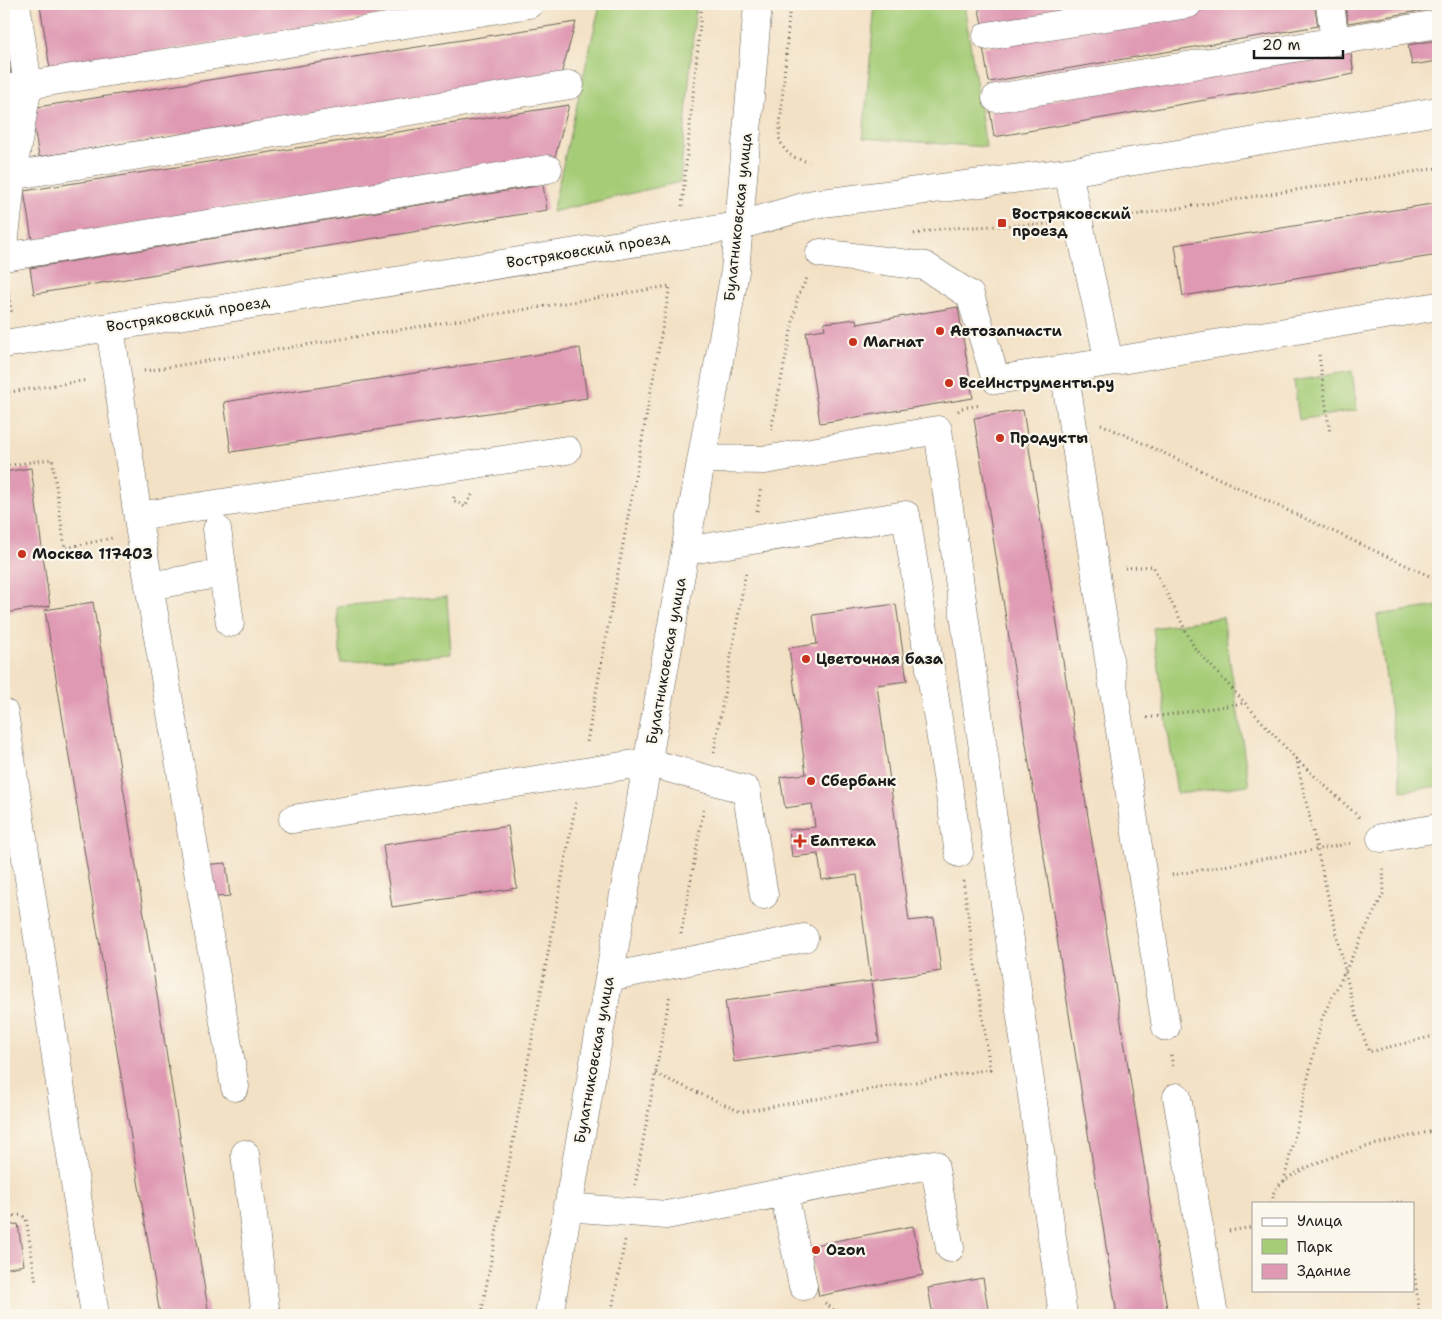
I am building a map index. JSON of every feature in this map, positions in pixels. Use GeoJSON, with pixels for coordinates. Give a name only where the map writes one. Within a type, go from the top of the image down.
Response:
{"type":"FeatureCollection","features":[{"type":"Feature","properties":{"kind":"street"},"geometry":{"type":"LineString","coordinates":[[4,245],[16,87],[16,4]]}},
{"type":"Feature","properties":{"kind":"street"},"geometry":{"type":"LineString","coordinates":[[16,87],[529,4]]}},
{"type":"Feature","properties":{"kind":"street","name":"Булатниковская улица"},"geometry":{"type":"LineString","coordinates":[[549,1315],[608,977],[736,271],[738,226],[758,4]]}},
{"type":"Feature","properties":{"kind":"street"},"geometry":{"type":"LineString","coordinates":[[987,36],[1188,4]]}},
{"type":"Feature","properties":{"kind":"street"},"geometry":{"type":"LineString","coordinates":[[1330,4],[1335,41]]}},
{"type":"Feature","properties":{"kind":"street"},"geometry":{"type":"LineString","coordinates":[[996,98],[1438,24]]}},
{"type":"Feature","properties":{"kind":"street"},"geometry":{"type":"LineString","coordinates":[[8,176],[570,85]]}},
{"type":"Feature","properties":{"kind":"street","name":"Востряковский проезд"},"geometry":{"type":"LineString","coordinates":[[11,343],[738,226],[814,204],[1068,172],[1438,111]]}},
{"type":"Feature","properties":{"kind":"street"},"geometry":{"type":"LineString","coordinates":[[5,269],[548,169]]}},
{"type":"Feature","properties":{"kind":"street"},"geometry":{"type":"LineString","coordinates":[[1068,172],[1109,362]]}},
{"type":"Feature","properties":{"kind":"street"},"geometry":{"type":"LineString","coordinates":[[820,253],[926,266],[970,295],[996,380],[1438,306]]}},
{"type":"Feature","properties":{"kind":"street"},"geometry":{"type":"LineString","coordinates":[[110,327],[149,586],[234,1088]]}},
{"type":"Feature","properties":{"kind":"street"},"geometry":{"type":"LineString","coordinates":[[1064,369],[1166,1027]]}},
{"type":"Feature","properties":{"kind":"street"},"geometry":{"type":"LineString","coordinates":[[702,459],[765,460],[938,430],[1063,1315]]}},
{"type":"Feature","properties":{"kind":"street"},"geometry":{"type":"LineString","coordinates":[[139,524],[567,450]]}},
{"type":"Feature","properties":{"kind":"street"},"geometry":{"type":"LineString","coordinates":[[685,551],[906,515],[959,853]]}},
{"type":"Feature","properties":{"kind":"street"},"geometry":{"type":"LineString","coordinates":[[217,529],[230,623]]}},
{"type":"Feature","properties":{"kind":"street"},"geometry":{"type":"LineString","coordinates":[[149,586],[223,573]]}},
{"type":"Feature","properties":{"kind":"street"},"geometry":{"type":"LineString","coordinates":[[4,713],[95,1315]]}},
{"type":"Feature","properties":{"kind":"street"},"geometry":{"type":"LineString","coordinates":[[293,819],[647,762],[746,790],[764,895]]}},
{"type":"Feature","properties":{"kind":"street"},"geometry":{"type":"LineString","coordinates":[[1381,838],[1438,828]]}},
{"type":"Feature","properties":{"kind":"street"},"geometry":{"type":"LineString","coordinates":[[608,977],[804,938]]}},
{"type":"Feature","properties":{"kind":"street"},"geometry":{"type":"LineString","coordinates":[[1177,1097],[1214,1315]]}},
{"type":"Feature","properties":{"kind":"street"},"geometry":{"type":"LineString","coordinates":[[245,1154],[266,1315]]}},
{"type":"Feature","properties":{"kind":"street"},"geometry":{"type":"LineString","coordinates":[[568,1207],[666,1215],[934,1164],[950,1248]]}},
{"type":"Feature","properties":{"kind":"street"},"geometry":{"type":"LineString","coordinates":[[784,1193],[803,1286]]}},
{"type":"Feature","properties":{"kind":"path"},"geometry":{"type":"LineString","coordinates":[[683,206],[702,4]]}},
{"type":"Feature","properties":{"kind":"path"},"geometry":{"type":"LineString","coordinates":[[790,4],[779,138],[784,152],[795,159],[808,162]]}},
{"type":"Feature","properties":{"kind":"path"},"geometry":{"type":"LineString","coordinates":[[907,236],[946,228],[1080,223],[1438,168]]}},
{"type":"Feature","properties":{"kind":"path"},"geometry":{"type":"LineString","coordinates":[[5,269],[11,343]]}},
{"type":"Feature","properties":{"kind":"path"},"geometry":{"type":"LineString","coordinates":[[4,393],[670,286]]}},
{"type":"Feature","properties":{"kind":"path"},"geometry":{"type":"LineString","coordinates":[[798,296],[765,460],[656,1074],[741,1112],[990,1069],[959,853]]}},
{"type":"Feature","properties":{"kind":"path"},"geometry":{"type":"LineString","coordinates":[[1316,327],[1330,434]]}},
{"type":"Feature","properties":{"kind":"path"},"geometry":{"type":"LineString","coordinates":[[938,430],[962,408],[984,405],[996,380]]}},
{"type":"Feature","properties":{"kind":"path"},"geometry":{"type":"LineString","coordinates":[[1071,410],[1438,580]]}},
{"type":"Feature","properties":{"kind":"path"},"geometry":{"type":"LineString","coordinates":[[4,466],[52,459],[65,548],[139,524]]}},
{"type":"Feature","properties":{"kind":"path"},"geometry":{"type":"LineString","coordinates":[[1096,570],[1153,566],[1194,647],[1295,758],[1381,838],[1384,892],[1322,1018],[1284,1181]]}},
{"type":"Feature","properties":{"kind":"path"},"geometry":{"type":"LineString","coordinates":[[1120,722],[1245,703]]}},
{"type":"Feature","properties":{"kind":"path"},"geometry":{"type":"LineString","coordinates":[[1295,758],[1354,1009],[1370,1052],[1438,1035]]}},
{"type":"Feature","properties":{"kind":"path"},"geometry":{"type":"LineString","coordinates":[[1144,880],[1381,838]]}},
{"type":"Feature","properties":{"kind":"path"},"geometry":{"type":"LineString","coordinates":[[1166,1027],[1177,1097]]}},
{"type":"Feature","properties":{"kind":"path"},"geometry":{"type":"LineString","coordinates":[[1272,1202],[1274,1192],[1284,1181],[1301,1170],[1392,1139],[1438,1130]]}},
{"type":"Feature","properties":{"kind":"path"},"geometry":{"type":"LineString","coordinates":[[4,1217],[21,1215],[26,1218],[36,1283]]}},
{"type":"Feature","properties":{"kind":"path"},"geometry":{"type":"LineString","coordinates":[[1414,1271],[1420,1315]]}},
{"type":"Feature","properties":{"kind":"green space"},"geometry":{"type":"Polygon","coordinates":[[[600,4],[696,4],[680,182],[552,212],[600,4]]]}},
{"type":"Feature","properties":{"kind":"green space"},"geometry":{"type":"Polygon","coordinates":[[[875,4],[964,4],[986,147],[863,138],[875,4]]]}},
{"type":"Feature","properties":{"kind":"green space"},"geometry":{"type":"Polygon","coordinates":[[[1352,371],[1357,410],[1299,420],[1294,381],[1352,371]]]}},
{"type":"Feature","properties":{"kind":"green space"},"geometry":{"type":"Polygon","coordinates":[[[447,597],[451,654],[341,663],[337,606],[447,597]]]}},
{"type":"Feature","properties":{"kind":"green space"},"geometry":{"type":"Polygon","coordinates":[[[1438,606],[1438,786],[1402,791],[1377,615],[1438,606]]]}},
{"type":"Feature","properties":{"kind":"green space"},"geometry":{"type":"Polygon","coordinates":[[[1223,617],[1249,785],[1177,794],[1153,628],[1223,617]]]}},
{"type":"Feature","properties":{"kind":"building"},"geometry":{"type":"Polygon","coordinates":[[[449,4],[50,69],[40,5],[449,4]]]}},
{"type":"Feature","properties":{"kind":"building"},"geometry":{"type":"Polygon","coordinates":[[[978,4],[1134,4],[983,30],[978,4]]]}},
{"type":"Feature","properties":{"kind":"building"},"geometry":{"type":"Polygon","coordinates":[[[1238,4],[1314,4],[1318,26],[989,82],[983,47],[1238,4]]]}},
{"type":"Feature","properties":{"kind":"building"},"geometry":{"type":"Polygon","coordinates":[[[1345,4],[1438,4],[1438,8],[1348,23],[1345,4]]]}},
{"type":"Feature","properties":{"kind":"building"},"geometry":{"type":"Polygon","coordinates":[[[576,22],[561,74],[39,157],[31,108],[576,22]]]}},
{"type":"Feature","properties":{"kind":"building"},"geometry":{"type":"Polygon","coordinates":[[[1438,40],[1438,61],[1412,65],[1408,45],[1438,40]]]}},
{"type":"Feature","properties":{"kind":"building"},"geometry":{"type":"Polygon","coordinates":[[[6,42],[11,76],[4,77],[4,43],[6,42]]]}},
{"type":"Feature","properties":{"kind":"building"},"geometry":{"type":"Polygon","coordinates":[[[1350,48],[1354,74],[994,137],[990,111],[1350,48]]]}},
{"type":"Feature","properties":{"kind":"building"},"geometry":{"type":"Polygon","coordinates":[[[569,105],[555,157],[32,240],[24,191],[569,105]]]}},
{"type":"Feature","properties":{"kind":"building"},"geometry":{"type":"Polygon","coordinates":[[[543,185],[547,210],[34,294],[30,268],[543,185]]]}},
{"type":"Feature","properties":{"kind":"building"},"geometry":{"type":"Polygon","coordinates":[[[1438,203],[1438,255],[1183,296],[1175,245],[1438,203]]]}},
{"type":"Feature","properties":{"kind":"building"},"geometry":{"type":"Polygon","coordinates":[[[958,307],[973,398],[820,423],[806,332],[825,329],[824,323],[856,319],[857,324],[958,307]]]}},
{"type":"Feature","properties":{"kind":"building"},"geometry":{"type":"Polygon","coordinates":[[[580,348],[587,398],[231,452],[224,402],[580,348]]]}},
{"type":"Feature","properties":{"kind":"building"},"geometry":{"type":"Polygon","coordinates":[[[1023,410],[1168,1315],[1117,1315],[974,418],[1023,410]]]}},
{"type":"Feature","properties":{"kind":"building"},"geometry":{"type":"Polygon","coordinates":[[[31,468],[50,606],[4,613],[4,472],[31,468]]]}},
{"type":"Feature","properties":{"kind":"building"},"geometry":{"type":"Polygon","coordinates":[[[93,602],[209,1315],[160,1315],[45,610],[93,602]]]}},
{"type":"Feature","properties":{"kind":"building"},"geometry":{"type":"Polygon","coordinates":[[[896,604],[907,681],[877,685],[909,921],[934,918],[941,971],[871,981],[857,875],[822,880],[818,854],[792,857],[789,830],[815,827],[812,804],[785,808],[780,777],[806,774],[789,648],[817,644],[813,615],[896,604]]]}},
{"type":"Feature","properties":{"kind":"building"},"geometry":{"type":"Polygon","coordinates":[[[508,826],[517,888],[392,907],[383,845],[508,826]]]}},
{"type":"Feature","properties":{"kind":"building"},"geometry":{"type":"Polygon","coordinates":[[[226,863],[230,896],[204,898],[201,865],[226,863]]]}},
{"type":"Feature","properties":{"kind":"building"},"geometry":{"type":"Polygon","coordinates":[[[871,981],[879,1042],[734,1062],[725,1001],[871,981]]]}},
{"type":"Feature","properties":{"kind":"building"},"geometry":{"type":"Polygon","coordinates":[[[18,1224],[24,1265],[4,1269],[4,1226],[18,1224]]]}},
{"type":"Feature","properties":{"kind":"building"},"geometry":{"type":"Polygon","coordinates":[[[913,1226],[923,1275],[819,1296],[809,1246],[913,1226]]]}},
{"type":"Feature","properties":{"kind":"building"},"geometry":{"type":"Polygon","coordinates":[[[983,1278],[989,1315],[933,1315],[928,1288],[983,1278]]]}},
{"type":"Feature","properties":{"kind":"place","name":"Востряковский проезд"},"geometry":{"type":"Point","coordinates":[1002,223]}},
{"type":"Feature","properties":{"kind":"place","name":"Автозапчасти"},"geometry":{"type":"Point","coordinates":[940,331]}},
{"type":"Feature","properties":{"kind":"place","name":"Магнат"},"geometry":{"type":"Point","coordinates":[853,342]}},
{"type":"Feature","properties":{"kind":"place","name":"ВсеИнструменты.ру"},"geometry":{"type":"Point","coordinates":[949,383]}},
{"type":"Feature","properties":{"kind":"place","name":"Продукты"},"geometry":{"type":"Point","coordinates":[1000,438]}},
{"type":"Feature","properties":{"kind":"place","name":"Москва 117403"},"geometry":{"type":"Point","coordinates":[22,554]}},
{"type":"Feature","properties":{"kind":"place","name":"Цветочная база"},"geometry":{"type":"Point","coordinates":[806,659]}},
{"type":"Feature","properties":{"kind":"place","name":"Сбербанк"},"geometry":{"type":"Point","coordinates":[811,781]}},
{"type":"Feature","properties":{"kind":"place","name":"Еаптека"},"geometry":{"type":"Point","coordinates":[800,841]}},
{"type":"Feature","properties":{"kind":"place","name":"Ozon"},"geometry":{"type":"Point","coordinates":[816,1250]}}]}
